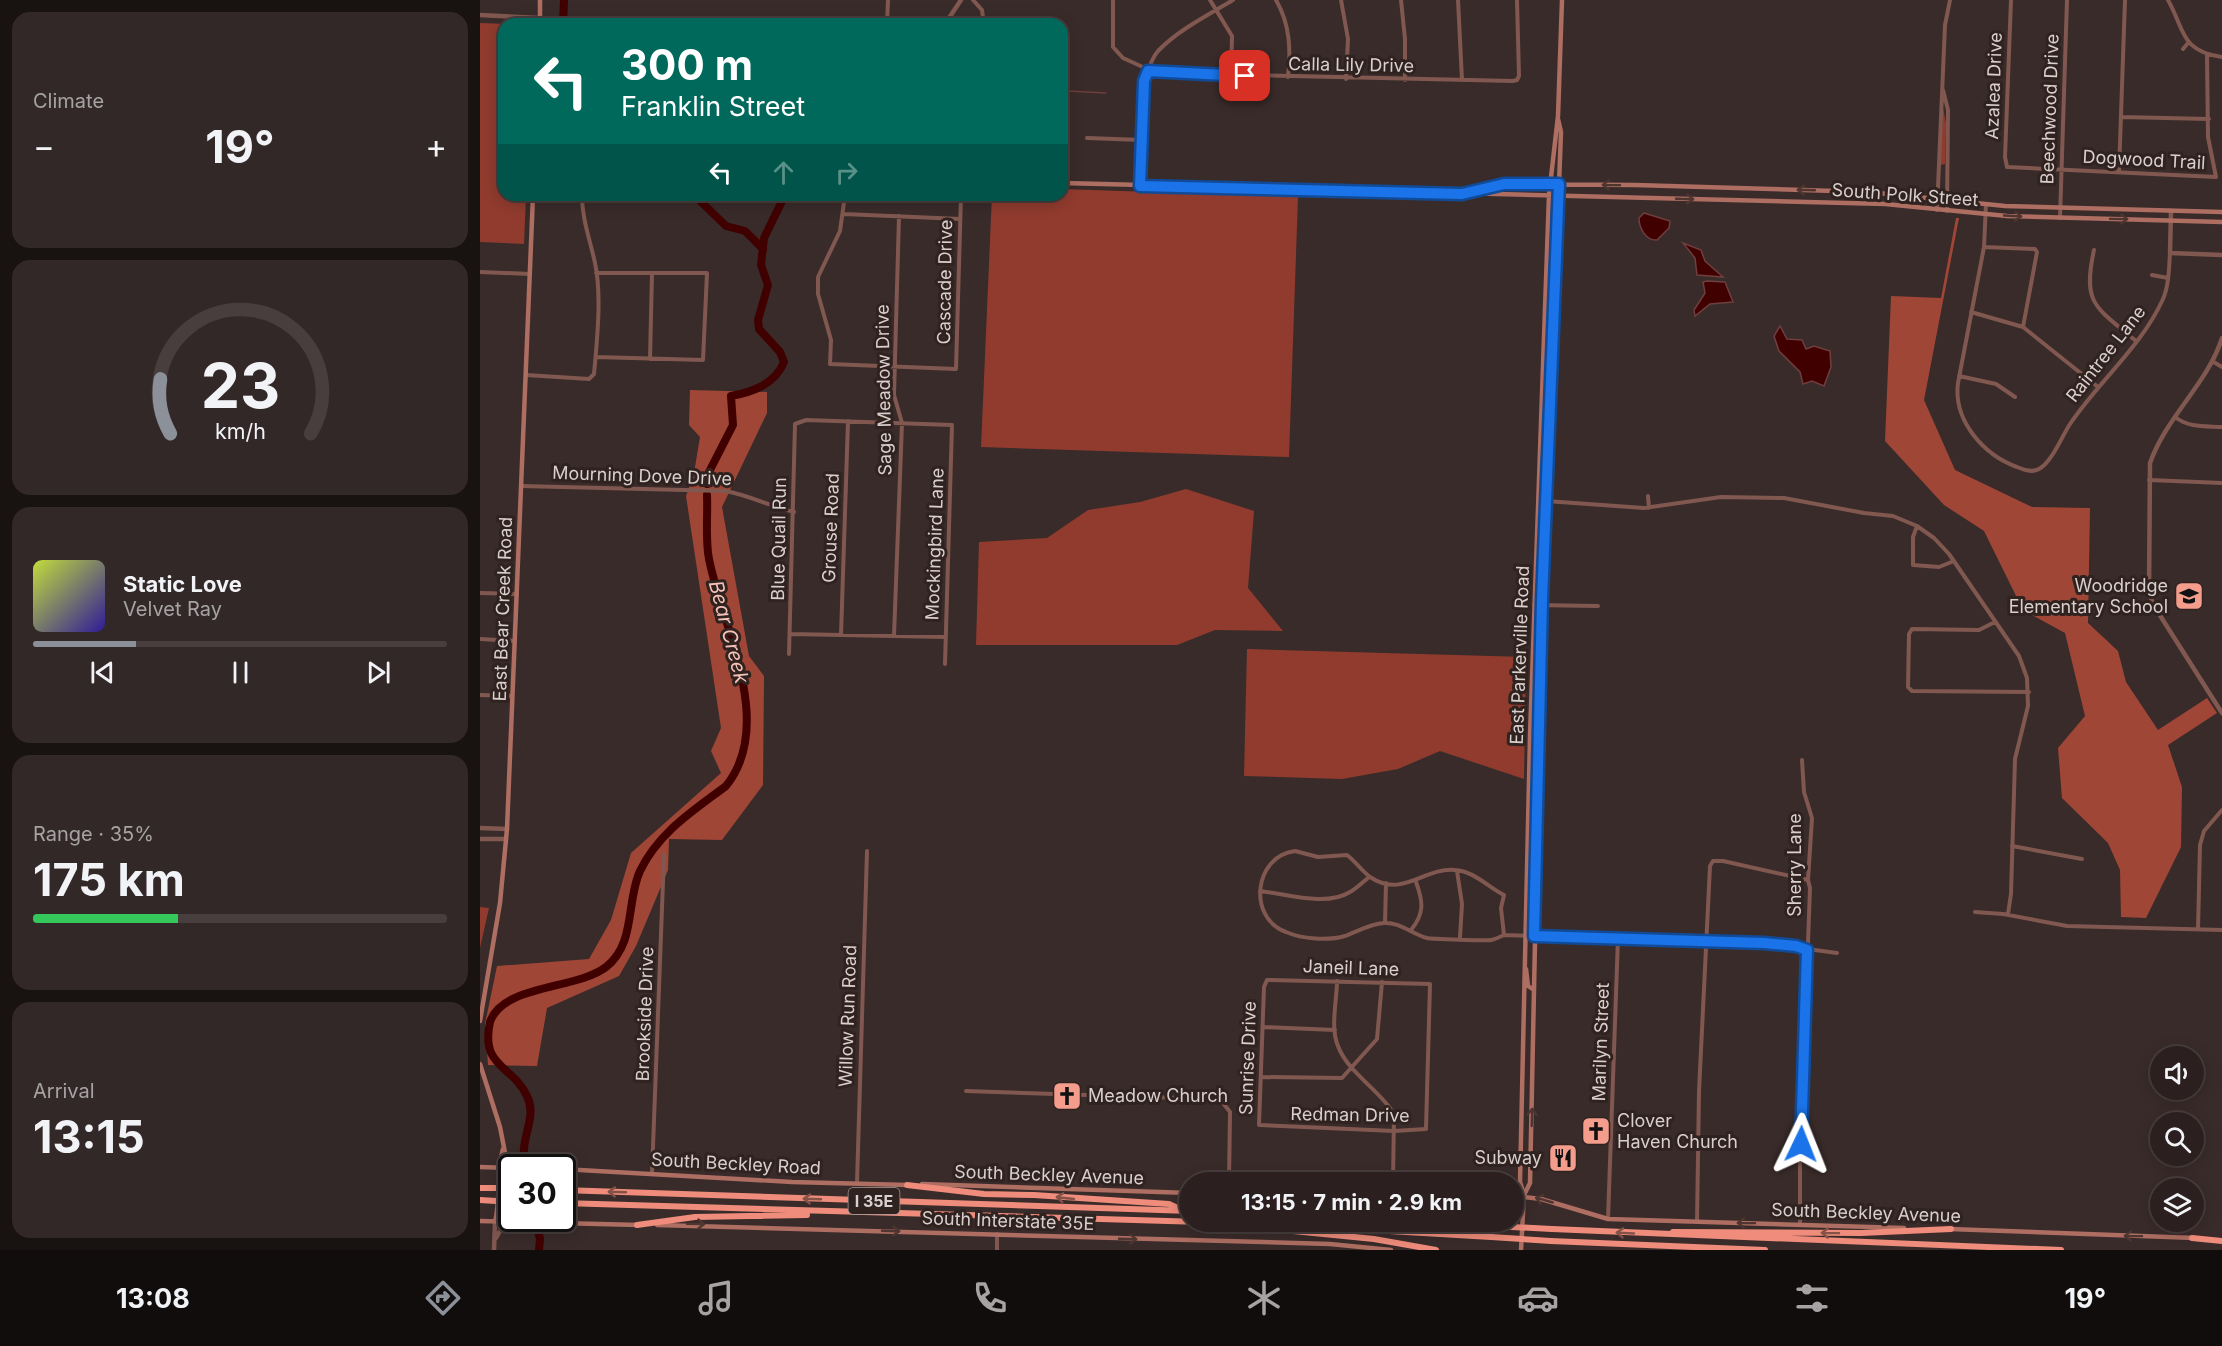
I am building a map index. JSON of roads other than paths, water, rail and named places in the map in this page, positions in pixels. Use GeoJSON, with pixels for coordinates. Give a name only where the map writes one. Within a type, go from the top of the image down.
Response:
{"type":"FeatureCollection","features":[{"type":"Feature","properties":{"kind":"highway"},"geometry":{"type":"LineString","coordinates":[[907,1185],[984,1194],[1169,1204],[1179,1208]]}},
{"type":"Feature","properties":{"kind":"highway"},"geometry":{"type":"LineString","coordinates":[[480,1188],[498,1188]]}},
{"type":"Feature","properties":{"kind":"highway","name":"I 35E"},"geometry":{"type":"LineString","coordinates":[[576,1190],[1179,1211]]}},
{"type":"Feature","properties":{"kind":"highway"},"geometry":{"type":"LineString","coordinates":[[480,1200],[498,1201]]}},
{"type":"Feature","properties":{"kind":"highway","name":"I 35E"},"geometry":{"type":"LineString","coordinates":[[576,1203],[1179,1221]]}},
{"type":"Feature","properties":{"kind":"highway"},"geometry":{"type":"LineString","coordinates":[[637,1225],[695,1217],[856,1216],[888,1213]]}},
{"type":"Feature","properties":{"kind":"highway"},"geometry":{"type":"LineString","coordinates":[[1524,1228],[2061,1250]]}},
{"type":"Feature","properties":{"kind":"highway"},"geometry":{"type":"LineString","coordinates":[[1648,1234],[1685,1231],[1841,1233],[1951,1229]]}},
{"type":"Feature","properties":{"kind":"highway"},"geometry":{"type":"LineString","coordinates":[[1281,1232],[1384,1240],[1436,1250]]}},
{"type":"Feature","properties":{"kind":"highway","name":"I 35E"},"geometry":{"type":"LineString","coordinates":[[1400,1232],[1765,1250]]}},
{"type":"Feature","properties":{"kind":"highway"},"geometry":{"type":"LineString","coordinates":[[2192,1238],[2222,1240]]}},
{"type":"Feature","properties":{"kind":"highway"},"geometry":{"type":"LineString","coordinates":[[1719,1249],[1727,1250]]}},
{"type":"Feature","properties":{"kind":"main road"},"geometry":{"type":"LineString","coordinates":[[540,0],[540,18]]}},
{"type":"Feature","properties":{"kind":"main road","name":"East Parkerville Road"},"geometry":{"type":"LineString","coordinates":[[1520,1172],[1530,714],[1549,195],[1558,116],[1562,0]]}},
{"type":"Feature","properties":{"kind":"main road","name":"East Parkerville Road"},"geometry":{"type":"LineString","coordinates":[[1524,1195],[1530,1183],[1531,1161],[1539,715],[1561,132],[1558,116]]}},
{"type":"Feature","properties":{"kind":"main road"},"geometry":{"type":"LineString","coordinates":[[1068,183],[1462,194]]}},
{"type":"Feature","properties":{"kind":"main road","name":"South Polk Street"},"geometry":{"type":"LineString","coordinates":[[1462,194],[1504,184],[1559,184],[1868,192],[1986,204],[2222,212]]}},
{"type":"Feature","properties":{"kind":"main road","name":"South Polk Street"},"geometry":{"type":"LineString","coordinates":[[1462,194],[1896,205],[1947,212],[2060,218],[2222,222]]}},
{"type":"Feature","properties":{"kind":"main road","name":"East Bear Creek Road"},"geometry":{"type":"LineString","coordinates":[[480,1022],[498,919],[507,829],[533,201]]}},
{"type":"Feature","properties":{"kind":"main road"},"geometry":{"type":"LineString","coordinates":[[1544,357],[1552,357]]}},
{"type":"Feature","properties":{"kind":"main road"},"geometry":{"type":"LineString","coordinates":[[1541,448],[1548,448]]}},
{"type":"Feature","properties":{"kind":"main road"},"geometry":{"type":"LineString","coordinates":[[1539,501],[1546,501]]}},
{"type":"Feature","properties":{"kind":"main road"},"geometry":{"type":"LineString","coordinates":[[1530,714],[1539,715]]}},
{"type":"Feature","properties":{"kind":"main road"},"geometry":{"type":"LineString","coordinates":[[1524,957],[1528,986],[1534,990]]}},
{"type":"Feature","properties":{"kind":"main road"},"geometry":{"type":"LineString","coordinates":[[1523,1041],[1534,1041]]}},
{"type":"Feature","properties":{"kind":"main road"},"geometry":{"type":"LineString","coordinates":[[480,1065],[500,1127],[505,1154]]}},
{"type":"Feature","properties":{"kind":"main road"},"geometry":{"type":"LineString","coordinates":[[502,1154],[503,1149]]}},
{"type":"Feature","properties":{"kind":"main road"},"geometry":{"type":"LineString","coordinates":[[1520,1161],[1531,1161]]}},
{"type":"Feature","properties":{"kind":"main road"},"geometry":{"type":"LineString","coordinates":[[480,1167],[498,1167]]}},
{"type":"Feature","properties":{"kind":"main road","name":"South Beckley Road"},"geometry":{"type":"LineString","coordinates":[[576,1170],[722,1179],[907,1185]]}},
{"type":"Feature","properties":{"kind":"main road","name":"South Beckley Avenue"},"geometry":{"type":"LineString","coordinates":[[907,1185],[1179,1193]]}},
{"type":"Feature","properties":{"kind":"main road","name":"South Beckley Avenue"},"geometry":{"type":"LineString","coordinates":[[1524,1195],[1608,1219],[2192,1238]]}},
{"type":"Feature","properties":{"kind":"main road"},"geometry":{"type":"LineString","coordinates":[[495,1222],[498,1208]]}},
{"type":"Feature","properties":{"kind":"main road","name":"South Interstate 35E"},"geometry":{"type":"LineString","coordinates":[[480,1221],[495,1222]]}},
{"type":"Feature","properties":{"kind":"main road","name":"South Interstate 35E"},"geometry":{"type":"LineString","coordinates":[[576,1223],[698,1224],[1391,1250]]}},
{"type":"Feature","properties":{"kind":"main road","name":"East Parkerville Road"},"geometry":{"type":"LineString","coordinates":[[1521,1250],[1522,1232]]}},
{"type":"Feature","properties":{"kind":"street"},"geometry":{"type":"LineString","coordinates":[[887,18],[888,0]]}},
{"type":"Feature","properties":{"kind":"street"},"geometry":{"type":"LineString","coordinates":[[949,18],[961,0]]}},
{"type":"Feature","properties":{"kind":"street"},"geometry":{"type":"LineString","coordinates":[[973,0],[982,10],[983,18]]}},
{"type":"Feature","properties":{"kind":"street"},"geometry":{"type":"LineString","coordinates":[[1113,0],[1113,47],[1118,55],[1148,71]]}},
{"type":"Feature","properties":{"kind":"street"},"geometry":{"type":"LineString","coordinates":[[1210,0],[1232,36],[1231,76]]}},
{"type":"Feature","properties":{"kind":"street"},"geometry":{"type":"LineString","coordinates":[[1140,186],[1144,81],[1157,53],[1233,0]]}},
{"type":"Feature","properties":{"kind":"street"},"geometry":{"type":"LineString","coordinates":[[1276,0],[1288,28],[1291,54],[1288,78]]}},
{"type":"Feature","properties":{"kind":"street"},"geometry":{"type":"LineString","coordinates":[[1341,0],[1348,39],[1346,79]]}},
{"type":"Feature","properties":{"kind":"street"},"geometry":{"type":"LineString","coordinates":[[1401,0],[1404,16],[1405,80]]}},
{"type":"Feature","properties":{"kind":"street"},"geometry":{"type":"LineString","coordinates":[[1458,0],[1462,80]]}},
{"type":"Feature","properties":{"kind":"street","name":"Calla Lily Drive"},"geometry":{"type":"LineString","coordinates":[[1148,71],[1288,78],[1517,80],[1519,48],[1517,0]]}},
{"type":"Feature","properties":{"kind":"street"},"geometry":{"type":"LineString","coordinates":[[1936,210],[1944,25],[1950,0]]}},
{"type":"Feature","properties":{"kind":"street","name":"Azalea Drive"},"geometry":{"type":"LineString","coordinates":[[2010,0],[2005,156],[2007,167],[2012,168]]}},
{"type":"Feature","properties":{"kind":"street","name":"Beechwood Drive"},"geometry":{"type":"LineString","coordinates":[[2060,218],[2067,0]]}},
{"type":"Feature","properties":{"kind":"street"},"geometry":{"type":"LineString","coordinates":[[2119,172],[2125,0]]}},
{"type":"Feature","properties":{"kind":"street"},"geometry":{"type":"LineString","coordinates":[[2168,0],[2188,43],[2208,55],[2222,57]]}},
{"type":"Feature","properties":{"kind":"street"},"geometry":{"type":"LineString","coordinates":[[480,15],[510,18]]}},
{"type":"Feature","properties":{"kind":"street"},"geometry":{"type":"LineString","coordinates":[[2183,49],[2188,43]]}},
{"type":"Feature","properties":{"kind":"street"},"geometry":{"type":"LineString","coordinates":[[2121,117],[2209,119],[2208,55]]}},
{"type":"Feature","properties":{"kind":"street"},"geometry":{"type":"LineString","coordinates":[[1942,84],[1948,110],[1947,212]]}},
{"type":"Feature","properties":{"kind":"street","name":"Dogwood Trail"},"geometry":{"type":"LineString","coordinates":[[2012,168],[2216,177],[2208,137],[2209,119]]}},
{"type":"Feature","properties":{"kind":"street"},"geometry":{"type":"LineString","coordinates":[[1087,138],[1142,140]]}},
{"type":"Feature","properties":{"kind":"street"},"geometry":{"type":"LineString","coordinates":[[1938,169],[1948,169]]}},
{"type":"Feature","properties":{"kind":"street"},"geometry":{"type":"LineString","coordinates":[[526,375],[589,379],[594,374],[596,273],[583,224],[582,201]]}},
{"type":"Feature","properties":{"kind":"street"},"geometry":{"type":"LineString","coordinates":[[845,201],[840,231],[818,277],[818,294],[831,340],[830,364],[895,366]]}},
{"type":"Feature","properties":{"kind":"street","name":"Cascade Drive"},"geometry":{"type":"LineString","coordinates":[[895,366],[956,369],[961,201]]}},
{"type":"Feature","properties":{"kind":"street"},"geometry":{"type":"LineString","coordinates":[[1986,204],[1984,247],[1959,376],[1996,384],[2016,397]]}},
{"type":"Feature","properties":{"kind":"street","name":"Raintree Lane"},"geometry":{"type":"LineString","coordinates":[[1959,376],[1959,401],[1978,443],[1986,451],[2013,465],[2034,471],[2041,468],[2098,387],[2136,340],[2163,298],[2168,278],[2171,212]]}},
{"type":"Feature","properties":{"kind":"street"},"geometry":{"type":"LineString","coordinates":[[844,214],[960,219]]}},
{"type":"Feature","properties":{"kind":"street","name":"Sage Meadow Drive"},"geometry":{"type":"LineString","coordinates":[[894,636],[902,423],[894,395],[898,216]]}},
{"type":"Feature","properties":{"kind":"street"},"geometry":{"type":"LineString","coordinates":[[1984,247],[2035,249],[2037,252],[2023,327]]}},
{"type":"Feature","properties":{"kind":"street"},"geometry":{"type":"LineString","coordinates":[[2094,250],[2088,278],[2090,297],[2101,311],[2136,340]]}},
{"type":"Feature","properties":{"kind":"street"},"geometry":{"type":"LineString","coordinates":[[2170,254],[2222,255]]}},
{"type":"Feature","properties":{"kind":"street"},"geometry":{"type":"LineString","coordinates":[[480,272],[530,274]]}},
{"type":"Feature","properties":{"kind":"street"},"geometry":{"type":"LineString","coordinates":[[596,273],[707,273],[703,360],[596,357]]}},
{"type":"Feature","properties":{"kind":"street"},"geometry":{"type":"LineString","coordinates":[[650,359],[652,273]]}},
{"type":"Feature","properties":{"kind":"street"},"geometry":{"type":"LineString","coordinates":[[2152,275],[2168,278]]}},
{"type":"Feature","properties":{"kind":"street"},"geometry":{"type":"LineString","coordinates":[[1971,312],[2023,327],[2040,338],[2098,387]]}},
{"type":"Feature","properties":{"kind":"street"},"geometry":{"type":"LineString","coordinates":[[2222,338],[2211,361],[2174,416],[2153,454],[2149,480],[2149,593],[2154,606],[2222,713]]}},
{"type":"Feature","properties":{"kind":"street"},"geometry":{"type":"LineString","coordinates":[[2211,361],[2222,367]]}},
{"type":"Feature","properties":{"kind":"street"},"geometry":{"type":"LineString","coordinates":[[2174,416],[2184,424],[2222,427]]}},
{"type":"Feature","properties":{"kind":"street","name":"Blue Quail Run"},"geometry":{"type":"LineString","coordinates":[[789,654],[795,424],[806,420],[848,421]]}},
{"type":"Feature","properties":{"kind":"street"},"geometry":{"type":"LineString","coordinates":[[848,421],[902,423]]}},
{"type":"Feature","properties":{"kind":"street","name":"Grouse Road"},"geometry":{"type":"LineString","coordinates":[[841,635],[848,421]]}},
{"type":"Feature","properties":{"kind":"street","name":"Mockingbird Lane"},"geometry":{"type":"LineString","coordinates":[[902,423],[952,425],[945,664]]}},
{"type":"Feature","properties":{"kind":"street"},"geometry":{"type":"LineString","coordinates":[[2149,480],[2222,483]]}},
{"type":"Feature","properties":{"kind":"street","name":"Mourning Dove Drive"},"geometry":{"type":"LineString","coordinates":[[521,486],[725,491],[751,496],[765,505],[794,512]]}},
{"type":"Feature","properties":{"kind":"street"},"geometry":{"type":"LineString","coordinates":[[1648,496],[1649,508]]}},
{"type":"Feature","properties":{"kind":"street"},"geometry":{"type":"LineString","coordinates":[[1546,501],[1649,508],[1714,497],[1774,498],[1893,516],[1917,526],[1939,543],[1954,561],[2022,662],[2029,692],[2015,759],[2008,914]]}},
{"type":"Feature","properties":{"kind":"street"},"geometry":{"type":"LineString","coordinates":[[1917,526],[1913,537],[1913,565],[1939,567],[1954,561]]}},
{"type":"Feature","properties":{"kind":"street"},"geometry":{"type":"LineString","coordinates":[[480,593],[517,594]]}},
{"type":"Feature","properties":{"kind":"street"},"geometry":{"type":"LineString","coordinates":[[1534,605],[1598,606]]}},
{"type":"Feature","properties":{"kind":"street"},"geometry":{"type":"LineString","coordinates":[[1995,622],[1978,630],[1910,630],[1909,689],[2029,692]]}},
{"type":"Feature","properties":{"kind":"street"},"geometry":{"type":"LineString","coordinates":[[790,634],[946,637]]}},
{"type":"Feature","properties":{"kind":"street"},"geometry":{"type":"LineString","coordinates":[[480,639],[515,641]]}},
{"type":"Feature","properties":{"kind":"street"},"geometry":{"type":"LineString","coordinates":[[480,695],[512,696]]}},
{"type":"Feature","properties":{"kind":"street","name":"Sherry Lane"},"geometry":{"type":"LineString","coordinates":[[1800,1224],[1810,888],[1808,880],[1812,818],[1804,792],[1803,760]]}},
{"type":"Feature","properties":{"kind":"street"},"geometry":{"type":"LineString","coordinates":[[2198,929],[2200,845],[2206,828],[2222,810]]}},
{"type":"Feature","properties":{"kind":"street"},"geometry":{"type":"LineString","coordinates":[[480,828],[507,829]]}},
{"type":"Feature","properties":{"kind":"street"},"geometry":{"type":"LineString","coordinates":[[480,838],[506,839]]}},
{"type":"Feature","properties":{"kind":"street"},"geometry":{"type":"LineString","coordinates":[[2012,846],[2082,860]]}},
{"type":"Feature","properties":{"kind":"street","name":"Willow Run Road"},"geometry":{"type":"LineString","coordinates":[[857,1183],[867,850]]}},
{"type":"Feature","properties":{"kind":"street"},"geometry":{"type":"LineString","coordinates":[[1504,935],[1501,908],[1504,895],[1470,873],[1456,870],[1435,872],[1409,884],[1386,883],[1369,876],[1347,855],[1318,857],[1288,852],[1278,856],[1272,862],[1261,882],[1261,907],[1266,917],[1277,929],[1288,934],[1335,938],[1385,923],[1442,940],[1460,938],[1490,941],[1504,935],[1618,938],[1764,943],[1837,953]]}},
{"type":"Feature","properties":{"kind":"street","name":"Brookside Drive"},"geometry":{"type":"LineString","coordinates":[[652,1173],[664,855]]}},
{"type":"Feature","properties":{"kind":"street"},"geometry":{"type":"LineString","coordinates":[[1697,1222],[1706,941],[1709,875],[1713,861],[1740,864],[1808,880]]}},
{"type":"Feature","properties":{"kind":"street"},"geometry":{"type":"LineString","coordinates":[[1456,870],[1462,904],[1460,938]]}},
{"type":"Feature","properties":{"kind":"street"},"geometry":{"type":"LineString","coordinates":[[1260,891],[1318,899],[1337,897],[1349,893],[1369,876]]}},
{"type":"Feature","properties":{"kind":"street"},"geometry":{"type":"LineString","coordinates":[[1411,931],[1423,909],[1416,882]]}},
{"type":"Feature","properties":{"kind":"street"},"geometry":{"type":"LineString","coordinates":[[1385,923],[1386,883]]}},
{"type":"Feature","properties":{"kind":"street"},"geometry":{"type":"LineString","coordinates":[[1975,912],[2008,914],[2059,925],[2222,930]]}},
{"type":"Feature","properties":{"kind":"street","name":"Marilyn Street"},"geometry":{"type":"LineString","coordinates":[[1608,1219],[1618,938]]}},
{"type":"Feature","properties":{"kind":"street","name":"Janeil Lane"},"geometry":{"type":"LineString","coordinates":[[1267,980],[1430,984],[1426,1130]]}},
{"type":"Feature","properties":{"kind":"street","name":"Sunrise Drive"},"geometry":{"type":"LineString","coordinates":[[1267,980],[1264,987],[1259,1125],[1273,1127]]}},
{"type":"Feature","properties":{"kind":"street"},"geometry":{"type":"LineString","coordinates":[[1337,981],[1335,1030],[1338,1046],[1353,1068],[1394,1114],[1394,1172]]}},
{"type":"Feature","properties":{"kind":"street"},"geometry":{"type":"LineString","coordinates":[[1261,1077],[1337,1079],[1353,1068],[1377,1039],[1382,982]]}},
{"type":"Feature","properties":{"kind":"street"},"geometry":{"type":"LineString","coordinates":[[1263,1027],[1335,1030]]}},
{"type":"Feature","properties":{"kind":"street"},"geometry":{"type":"LineString","coordinates":[[966,1091],[1212,1099],[1223,1103],[1230,1112],[1229,1172]]}},
{"type":"Feature","properties":{"kind":"street","name":"Redman Drive"},"geometry":{"type":"LineString","coordinates":[[1273,1127],[1426,1130]]}},
{"type":"Feature","properties":{"kind":"street"},"geometry":{"type":"LineString","coordinates":[[494,1250],[495,1222]]}},
{"type":"Feature","properties":{"kind":"street"},"geometry":{"type":"LineString","coordinates":[[495,1244],[500,1232]]}},
{"type":"Feature","properties":{"kind":"street"},"geometry":{"type":"LineString","coordinates":[[996,1250],[997,1234]]}},
{"type":"Feature","properties":{"kind":"waterway","name":"Bear Creek"},"geometry":{"type":"LineString","coordinates":[[563,18],[564,0]]}},
{"type":"Feature","properties":{"kind":"waterway"},"geometry":{"type":"LineString","coordinates":[[1068,91],[1106,93]]}},
{"type":"Feature","properties":{"kind":"waterway","name":"Bear Creek"},"geometry":{"type":"LineString","coordinates":[[700,201],[726,226],[745,231],[763,249]]}},
{"type":"Feature","properties":{"kind":"waterway","name":"Bear Creek"},"geometry":{"type":"LineString","coordinates":[[707,484],[709,472],[733,425],[731,396],[762,386],[775,376],[784,362],[780,352],[759,329],[758,320],[768,285],[761,265],[764,238],[782,201]]}},
{"type":"Feature","properties":{"kind":"waterway","name":"Bear Creek"},"geometry":{"type":"LineString","coordinates":[[524,1154],[530,1116],[529,1103],[521,1086],[500,1065],[490,1049],[488,1037],[490,1022],[497,1010],[509,1001],[593,974],[616,958],[626,934],[636,883],[648,857],[678,823],[726,786],[740,761],[746,734],[746,705],[741,674],[709,559],[707,495]]}},
{"type":"Feature","properties":{"kind":"waterway","name":"Bear Creek"},"geometry":{"type":"LineString","coordinates":[[538,1232],[539,1250]]}},
{"type":"Feature","properties":{"kind":"place","name":"Woodridge Elementary School"},"geometry":{"type":"Point","coordinates":[2189,596]}},
{"type":"Feature","properties":{"kind":"place","name":"Meadow Church"},"geometry":{"type":"Point","coordinates":[1067,1096]}},
{"type":"Feature","properties":{"kind":"place","name":"Clover Haven Church"},"geometry":{"type":"Point","coordinates":[1596,1131]}},
{"type":"Feature","properties":{"kind":"place","name":"Subway"},"geometry":{"type":"Point","coordinates":[1563,1158]}}]}
